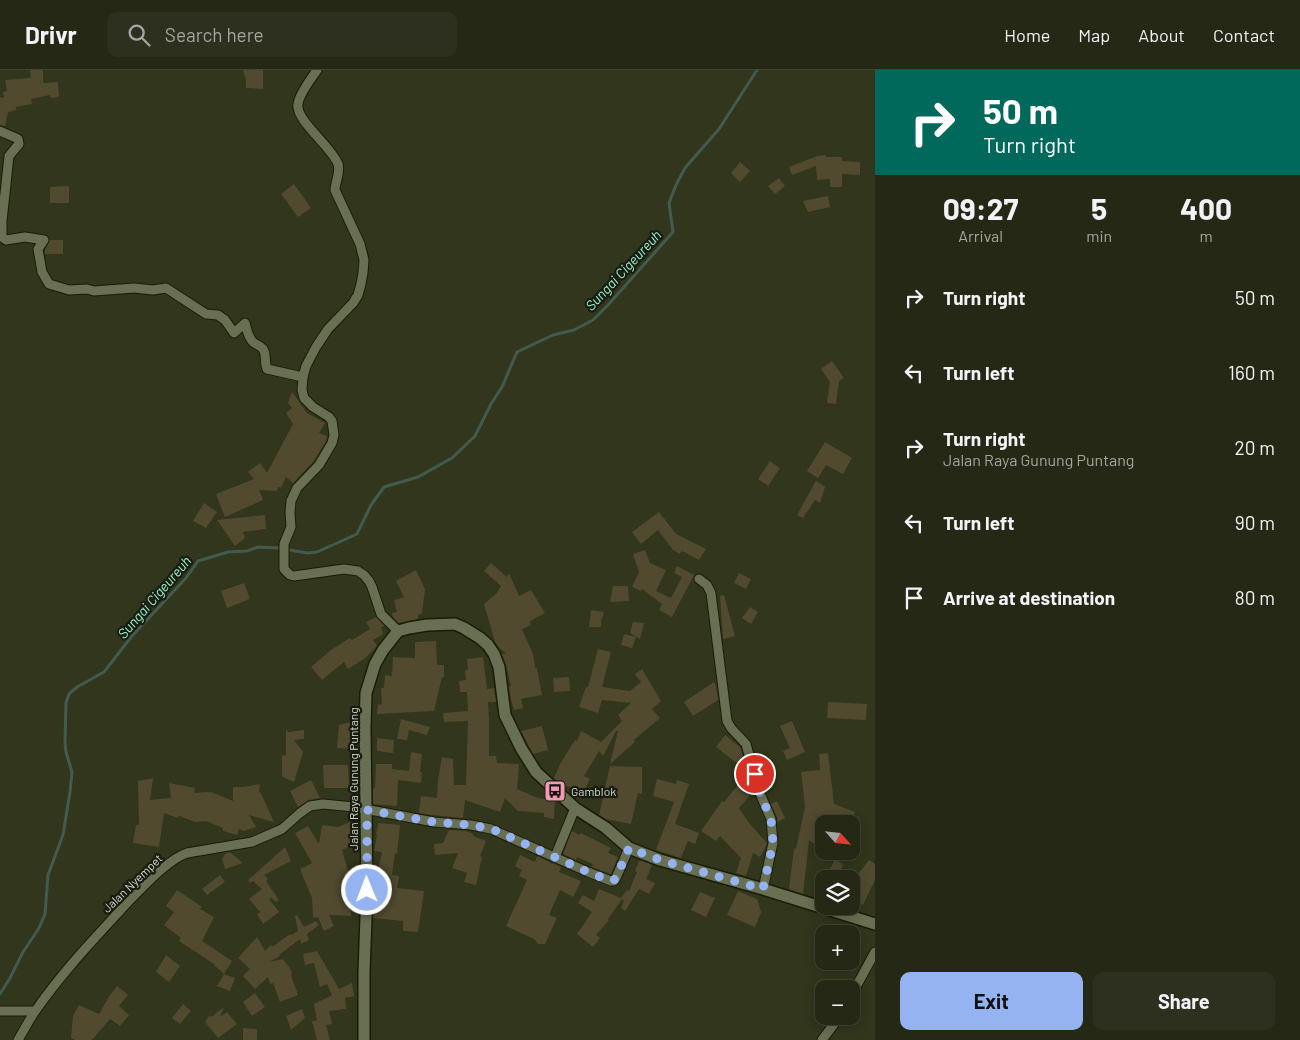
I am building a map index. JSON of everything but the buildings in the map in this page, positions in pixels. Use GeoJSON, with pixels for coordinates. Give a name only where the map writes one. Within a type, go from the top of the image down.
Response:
{"type":"FeatureCollection","features":[{"type":"Feature","properties":{"kind":"street"},"geometry":{"type":"LineString","coordinates":[[317,70],[299,99],[298,108],[309,127],[338,163],[339,171],[335,190],[360,244],[364,260],[362,284],[358,296],[328,329],[306,366],[303,377],[302,390],[304,398],[308,403],[329,417],[332,421],[334,435],[332,443],[319,465],[297,488],[294,494],[290,507],[290,529],[284,547],[284,570],[294,576],[344,568],[358,571],[364,575],[372,587],[381,614],[398,631],[427,625],[455,624],[480,638],[494,654],[499,667],[505,715],[521,748],[536,772],[575,808],[606,828],[629,848],[660,860],[763,889],[875,924]]}},
{"type":"Feature","properties":{"kind":"street"},"geometry":{"type":"LineString","coordinates":[[0,132],[18,139],[18,144],[9,156],[2,237],[6,240],[25,238],[44,240],[38,249],[42,272],[49,284],[69,290],[87,289],[94,291],[166,288],[206,314],[218,315],[226,320],[234,333],[245,323],[250,339],[263,348],[267,369],[303,377]]}},
{"type":"Feature","properties":{"kind":"street"},"geometry":{"type":"LineString","coordinates":[[699,579],[707,585],[711,593],[727,721],[746,744],[759,791],[771,819],[773,843],[763,889]]}},
{"type":"Feature","properties":{"kind":"street","name":"Jalan Raya Gunung Puntang"},"geometry":{"type":"LineString","coordinates":[[364,1040],[367,890],[366,693],[375,664],[398,631]]}},
{"type":"Feature","properties":{"kind":"street","name":"Jalan Nyempet"},"geometry":{"type":"LineString","coordinates":[[18,1040],[35,1011],[79,956],[146,884],[168,865],[181,855],[252,842],[282,829],[310,806],[323,804],[434,822],[492,829],[588,872],[614,880],[629,848]]}},
{"type":"Feature","properties":{"kind":"street"},"geometry":{"type":"LineString","coordinates":[[555,857],[575,808]]}},
{"type":"Feature","properties":{"kind":"street"},"geometry":{"type":"LineString","coordinates":[[860,980],[875,952]]}},
{"type":"Feature","properties":{"kind":"street"},"geometry":{"type":"LineString","coordinates":[[0,1011],[35,1011]]}},
{"type":"Feature","properties":{"kind":"street"},"geometry":{"type":"LineString","coordinates":[[822,1040],[833,1025]]}},
{"type":"Feature","properties":{"kind":"waterway","name":"Sungai Cigeureuh"},"geometry":{"type":"LineString","coordinates":[[0,994],[23,952],[39,928],[45,914],[48,875],[63,835],[70,792],[72,772],[65,743],[66,703],[69,694],[77,687],[104,672],[132,636],[186,578],[198,561],[228,552],[247,551],[258,547],[307,553],[317,552],[357,534],[371,505],[384,487],[418,477],[452,458],[475,436],[502,387],[517,352],[553,335],[574,330],[593,320],[673,232],[669,203],[676,185],[685,168],[719,129],[757,70]]}},
{"type":"Feature","properties":{"kind":"place","name":"Gamblok"},"geometry":{"type":"Point","coordinates":[555,791]}},
{"type":"Feature","properties":{"kind":"route"},"geometry":{"type":"LineString","coordinates":[[367,890],[367,810],[434,822],[492,829],[611,881],[616,878],[629,848],[660,860],[763,889],[773,843],[771,819],[759,791],[755,774]]}}]}
